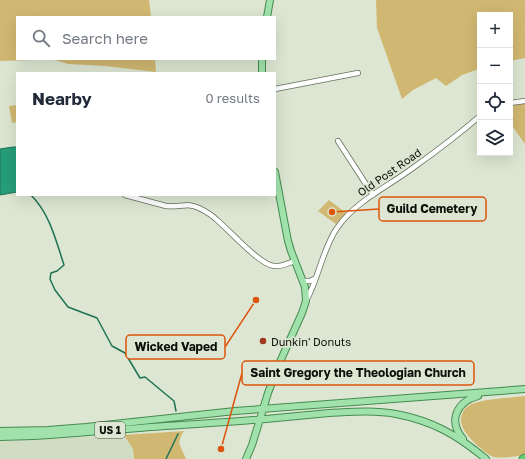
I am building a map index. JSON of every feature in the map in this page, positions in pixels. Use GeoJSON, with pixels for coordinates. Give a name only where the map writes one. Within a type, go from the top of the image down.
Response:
{"type":"FeatureCollection","features":[{"type":"Feature","properties":{"kind":"main road"},"geometry":{"type":"LineString","coordinates":[[267,16],[270,0]]}},
{"type":"Feature","properties":{"kind":"main road"},"geometry":{"type":"LineString","coordinates":[[262,60],[262,72]]}},
{"type":"Feature","properties":{"kind":"main road"},"geometry":{"type":"LineString","coordinates":[[276,177],[286,231],[305,289],[306,301]]}},
{"type":"Feature","properties":{"kind":"main road","name":"Old Post Road"},"geometry":{"type":"LineString","coordinates":[[246,459],[270,389],[306,301]]}},
{"type":"Feature","properties":{"kind":"main road","name":"US 1"},"geometry":{"type":"LineString","coordinates":[[0,431],[88,427],[235,411],[525,389]]}},
{"type":"Feature","properties":{"kind":"main road"},"geometry":{"type":"LineString","coordinates":[[467,443],[458,432],[456,422],[456,413],[461,405],[466,400],[475,396],[511,391]]}},
{"type":"Feature","properties":{"kind":"main road","name":"US 1"},"geometry":{"type":"LineString","coordinates":[[0,437],[260,420],[356,411],[386,412],[408,416],[429,423],[467,443],[486,459]]}},
{"type":"Feature","properties":{"kind":"street"},"geometry":{"type":"LineString","coordinates":[[276,89],[358,73]]}},
{"type":"Feature","properties":{"kind":"street"},"geometry":{"type":"LineString","coordinates":[[513,103],[525,101]]}},
{"type":"Feature","properties":{"kind":"street","name":"Old Post Road"},"geometry":{"type":"LineString","coordinates":[[306,301],[312,291],[327,247],[343,221],[373,195],[414,168],[477,118]]}},
{"type":"Feature","properties":{"kind":"street"},"geometry":{"type":"LineString","coordinates":[[338,141],[373,195]]}},
{"type":"Feature","properties":{"kind":"street"},"geometry":{"type":"LineString","coordinates":[[129,196],[171,207],[188,204],[216,219],[255,256],[267,264],[277,266],[295,262]]}},
{"type":"Feature","properties":{"kind":"street"},"geometry":{"type":"LineString","coordinates":[[302,281],[310,281],[316,278]]}},
{"type":"Feature","properties":{"kind":"shaded area"},"geometry":{"type":"Polygon","coordinates":[[[0,0],[149,0],[151,16],[16,16],[16,60],[34,60],[0,61],[0,0]]]}},
{"type":"Feature","properties":{"kind":"shaded area"},"geometry":{"type":"Polygon","coordinates":[[[376,0],[525,0],[525,58],[513,60],[513,12],[477,12],[477,70],[462,75],[446,86],[436,78],[413,90],[402,99],[377,28],[376,0]]]}},
{"type":"Feature","properties":{"kind":"shaded area"},"geometry":{"type":"Polygon","coordinates":[[[54,60],[155,60],[156,72],[105,66],[68,64],[54,60]]]}},
{"type":"Feature","properties":{"kind":"shaded area"},"geometry":{"type":"Polygon","coordinates":[[[525,101],[525,144],[513,127],[513,103],[525,101]]]}},
{"type":"Feature","properties":{"kind":"shaded area"},"geometry":{"type":"Polygon","coordinates":[[[16,105],[16,122],[12,123],[9,106],[16,105]]]}},
{"type":"Feature","properties":{"kind":"shaded area"},"geometry":{"type":"Polygon","coordinates":[[[16,147],[16,192],[0,195],[0,149],[16,147]]]}},
{"type":"Feature","properties":{"kind":"shaded area"},"geometry":{"type":"Polygon","coordinates":[[[329,200],[346,213],[336,224],[318,211],[329,200]]]}},
{"type":"Feature","properties":{"kind":"shaded area"},"geometry":{"type":"Polygon","coordinates":[[[525,396],[525,455],[506,458],[490,456],[472,440],[465,431],[461,419],[462,413],[468,406],[487,400],[525,396]]]}},
{"type":"Feature","properties":{"kind":"shaded area"},"geometry":{"type":"Polygon","coordinates":[[[184,431],[179,443],[186,459],[134,459],[133,449],[124,435],[184,431]]]}},
{"type":"Feature","properties":{"kind":"shaded area"},"geometry":{"type":"Polygon","coordinates":[[[124,435],[133,449],[134,459],[0,459],[0,441],[124,435]]]}},
{"type":"Feature","properties":{"kind":"waterway"},"geometry":{"type":"LineString","coordinates":[[32,196],[38,202],[48,219],[64,265],[57,271],[51,273],[50,279],[55,290],[68,307],[97,318],[112,346],[125,353],[140,378],[145,377],[174,401],[176,411]]}},
{"type":"Feature","properties":{"kind":"waterway"},"geometry":{"type":"LineString","coordinates":[[166,459],[178,434]]}},
{"type":"Feature","properties":{"kind":"place","name":"Guild Cemetery"},"geometry":{"type":"Point","coordinates":[332,212]}},
{"type":"Feature","properties":{"kind":"place","name":"Wicked Vaped"},"geometry":{"type":"Point","coordinates":[256,300]}},
{"type":"Feature","properties":{"kind":"place","name":"Dunkin' Donuts"},"geometry":{"type":"Point","coordinates":[263,341]}},
{"type":"Feature","properties":{"kind":"place","name":"Saint Gregory the Theologian Church"},"geometry":{"type":"Point","coordinates":[221,449]}}]}
